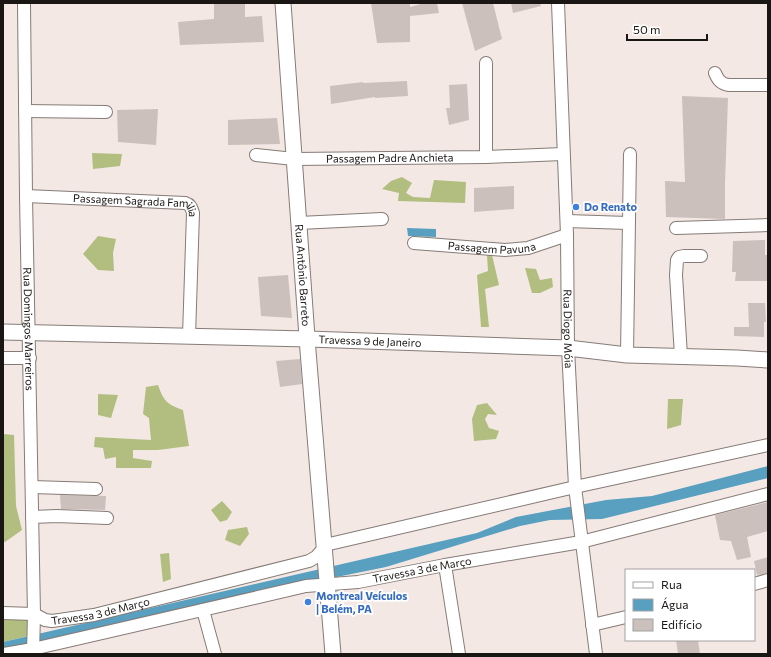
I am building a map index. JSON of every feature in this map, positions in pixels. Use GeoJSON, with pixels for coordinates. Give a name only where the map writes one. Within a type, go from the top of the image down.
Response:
{"type":"FeatureCollection","features":[{"type":"Feature","properties":{"kind":"main road","name":"Rua Antônio Barreto"},"geometry":{"type":"LineString","coordinates":[[283,3],[333,654]]}},
{"type":"Feature","properties":{"kind":"main road","name":"Travessa 9 de Janeiro"},"geometry":{"type":"LineString","coordinates":[[3,332],[308,339],[568,348],[627,355],[737,358]]}},
{"type":"Feature","properties":{"kind":"main road"},"geometry":{"type":"LineString","coordinates":[[737,358],[768,352]]}},
{"type":"Feature","properties":{"kind":"main road"},"geometry":{"type":"LineString","coordinates":[[737,358],[768,360]]}},
{"type":"Feature","properties":{"kind":"street","name":"Rua Domingos Marreiros"},"geometry":{"type":"LineString","coordinates":[[24,3],[34,617],[33,651]]}},
{"type":"Feature","properties":{"kind":"street","name":"Rua Diogo Móia"},"geometry":{"type":"LineString","coordinates":[[558,3],[563,154],[567,220],[568,348],[575,489],[596,654]]}},
{"type":"Feature","properties":{"kind":"street"},"geometry":{"type":"LineString","coordinates":[[486,63],[486,158]]}},
{"type":"Feature","properties":{"kind":"street"},"geometry":{"type":"LineString","coordinates":[[715,73],[719,81],[723,84],[768,85]]}},
{"type":"Feature","properties":{"kind":"street"},"geometry":{"type":"LineString","coordinates":[[25,111],[106,112]]}},
{"type":"Feature","properties":{"kind":"street","name":"Passagem Padre Anchieta"},"geometry":{"type":"LineString","coordinates":[[256,156],[294,159],[486,158],[563,154]]}},
{"type":"Feature","properties":{"kind":"street"},"geometry":{"type":"LineString","coordinates":[[627,355],[630,154]]}},
{"type":"Feature","properties":{"kind":"street","name":"Passagem Sagrada Familia"},"geometry":{"type":"LineString","coordinates":[[26,196],[189,204],[193,213],[189,336]]}},
{"type":"Feature","properties":{"kind":"street"},"geometry":{"type":"LineString","coordinates":[[299,223],[382,219]]}},
{"type":"Feature","properties":{"kind":"street"},"geometry":{"type":"LineString","coordinates":[[567,220],[628,223]]}},
{"type":"Feature","properties":{"kind":"street"},"geometry":{"type":"LineString","coordinates":[[676,228],[768,225]]}},
{"type":"Feature","properties":{"kind":"street","name":"Passagem Pavuna"},"geometry":{"type":"LineString","coordinates":[[414,243],[512,250],[528,248],[567,235]]}},
{"type":"Feature","properties":{"kind":"street"},"geometry":{"type":"LineString","coordinates":[[681,356],[676,276],[677,260],[684,256],[701,256]]}},
{"type":"Feature","properties":{"kind":"street"},"geometry":{"type":"LineString","coordinates":[[3,358],[30,358]]}},
{"type":"Feature","properties":{"kind":"street","name":"Travessa 3 de Março"},"geometry":{"type":"LineString","coordinates":[[3,613],[52,621],[94,615],[309,561],[316,557],[325,547],[768,444]]}},
{"type":"Feature","properties":{"kind":"street"},"geometry":{"type":"LineString","coordinates":[[32,487],[96,489]]}},
{"type":"Feature","properties":{"kind":"street","name":"Travessa 3 de Março"},"geometry":{"type":"LineString","coordinates":[[4,654],[33,651],[306,586],[328,583],[358,582],[445,565],[768,494]]}},
{"type":"Feature","properties":{"kind":"street"},"geometry":{"type":"LineString","coordinates":[[32,517],[57,516],[107,518]]}},
{"type":"Feature","properties":{"kind":"street"},"geometry":{"type":"LineString","coordinates":[[445,565],[459,654]]}},
{"type":"Feature","properties":{"kind":"street"},"geometry":{"type":"LineString","coordinates":[[755,584],[768,580]]}},
{"type":"Feature","properties":{"kind":"street"},"geometry":{"type":"LineString","coordinates":[[203,610],[215,654]]}},
{"type":"Feature","properties":{"kind":"street"},"geometry":{"type":"LineString","coordinates":[[592,625],[625,616]]}},
{"type":"Feature","properties":{"kind":"green space"},"geometry":{"type":"Polygon","coordinates":[[[92,153],[122,154],[120,166],[93,169],[92,153]]]}},
{"type":"Feature","properties":{"kind":"green space"},"geometry":{"type":"Polygon","coordinates":[[[402,177],[412,183],[406,193],[413,197],[430,198],[434,180],[466,182],[465,203],[398,201],[399,193],[382,189],[391,181],[402,177]]]}},
{"type":"Feature","properties":{"kind":"green space"},"geometry":{"type":"Polygon","coordinates":[[[98,236],[116,239],[113,253],[114,271],[98,270],[83,254],[98,236]]]}},
{"type":"Feature","properties":{"kind":"green space"},"geometry":{"type":"Polygon","coordinates":[[[487,255],[492,255],[499,285],[485,289],[489,327],[481,327],[477,275],[488,271],[487,255]]]}},
{"type":"Feature","properties":{"kind":"green space"},"geometry":{"type":"Polygon","coordinates":[[[525,268],[536,269],[540,280],[552,278],[553,287],[540,293],[532,293],[525,268]]]}},
{"type":"Feature","properties":{"kind":"green space"},"geometry":{"type":"Polygon","coordinates":[[[158,385],[164,399],[167,402],[183,410],[189,446],[158,450],[133,450],[133,458],[152,461],[151,468],[116,468],[116,457],[105,459],[103,448],[94,447],[95,437],[151,440],[149,418],[143,414],[146,387],[158,385]]]}},
{"type":"Feature","properties":{"kind":"green space"},"geometry":{"type":"Polygon","coordinates":[[[98,394],[118,395],[111,418],[98,415],[98,394]]]}},
{"type":"Feature","properties":{"kind":"green space"},"geometry":{"type":"Polygon","coordinates":[[[668,399],[683,399],[681,425],[667,429],[668,399]]]}},
{"type":"Feature","properties":{"kind":"green space"},"geometry":{"type":"Polygon","coordinates":[[[487,403],[497,415],[488,414],[485,419],[489,428],[499,431],[496,439],[474,441],[472,419],[477,405],[487,403]]]}},
{"type":"Feature","properties":{"kind":"green space"},"geometry":{"type":"Polygon","coordinates":[[[3,434],[14,435],[16,506],[22,530],[5,542],[3,541],[3,434]]]}},
{"type":"Feature","properties":{"kind":"green space"},"geometry":{"type":"Polygon","coordinates":[[[222,501],[232,512],[227,520],[220,522],[211,510],[222,501]]]}},
{"type":"Feature","properties":{"kind":"green space"},"geometry":{"type":"Polygon","coordinates":[[[247,527],[249,534],[240,546],[225,540],[228,530],[247,527]]]}},
{"type":"Feature","properties":{"kind":"green space"},"geometry":{"type":"Polygon","coordinates":[[[169,553],[171,579],[163,582],[160,554],[169,553]]]}},
{"type":"Feature","properties":{"kind":"green space"},"geometry":{"type":"Polygon","coordinates":[[[3,620],[28,620],[28,636],[3,642],[3,620]]]}},
{"type":"Feature","properties":{"kind":"water"},"geometry":{"type":"Polygon","coordinates":[[[407,228],[436,229],[436,237],[408,236],[407,228]]]}},
{"type":"Feature","properties":{"kind":"water"},"geometry":{"type":"Polygon","coordinates":[[[768,466],[768,478],[602,519],[550,520],[520,526],[386,567],[3,649],[3,642],[477,533],[516,517],[606,500],[652,496],[768,466]]]}},
{"type":"Feature","properties":{"kind":"building"},"geometry":{"type":"Polygon","coordinates":[[[214,3],[245,3],[245,17],[262,16],[264,42],[180,45],[178,22],[214,19],[214,3]]]}},
{"type":"Feature","properties":{"kind":"building"},"geometry":{"type":"Polygon","coordinates":[[[371,3],[410,3],[410,7],[424,3],[437,3],[439,13],[410,16],[410,42],[377,43],[371,3]]]}},
{"type":"Feature","properties":{"kind":"building"},"geometry":{"type":"Polygon","coordinates":[[[462,3],[493,3],[502,39],[475,51],[462,3]]]}},
{"type":"Feature","properties":{"kind":"building"},"geometry":{"type":"Polygon","coordinates":[[[511,3],[540,3],[541,6],[513,13],[511,3]]]}},
{"type":"Feature","properties":{"kind":"building"},"geometry":{"type":"Polygon","coordinates":[[[407,81],[408,96],[375,97],[331,104],[330,86],[363,82],[407,81]]]}},
{"type":"Feature","properties":{"kind":"building"},"geometry":{"type":"Polygon","coordinates":[[[467,84],[469,120],[449,125],[446,108],[450,108],[449,85],[467,84]]]}},
{"type":"Feature","properties":{"kind":"building"},"geometry":{"type":"Polygon","coordinates":[[[682,96],[728,98],[725,219],[666,217],[665,181],[685,182],[682,96]]]}},
{"type":"Feature","properties":{"kind":"building"},"geometry":{"type":"Polygon","coordinates":[[[158,109],[156,145],[118,142],[117,110],[158,109]]]}},
{"type":"Feature","properties":{"kind":"building"},"geometry":{"type":"Polygon","coordinates":[[[277,118],[280,144],[228,145],[228,120],[277,118]]]}},
{"type":"Feature","properties":{"kind":"building"},"geometry":{"type":"Polygon","coordinates":[[[514,186],[514,209],[474,212],[474,188],[514,186]]]}},
{"type":"Feature","properties":{"kind":"building"},"geometry":{"type":"Polygon","coordinates":[[[765,240],[765,255],[768,255],[767,281],[735,281],[736,272],[732,272],[733,241],[765,240]]]}},
{"type":"Feature","properties":{"kind":"building"},"geometry":{"type":"Polygon","coordinates":[[[288,275],[292,318],[261,316],[258,277],[288,275]]]}},
{"type":"Feature","properties":{"kind":"building"},"geometry":{"type":"Polygon","coordinates":[[[748,303],[765,303],[766,322],[764,322],[764,337],[734,336],[734,327],[749,327],[748,303]]]}},
{"type":"Feature","properties":{"kind":"building"},"geometry":{"type":"Polygon","coordinates":[[[300,359],[302,384],[280,387],[276,361],[300,359]]]}},
{"type":"Feature","properties":{"kind":"building"},"geometry":{"type":"Polygon","coordinates":[[[60,495],[106,496],[105,510],[61,509],[60,495]]]}},
{"type":"Feature","properties":{"kind":"building"},"geometry":{"type":"Polygon","coordinates":[[[768,502],[768,531],[747,537],[751,557],[737,560],[731,541],[720,540],[715,515],[768,502]]]}},
{"type":"Feature","properties":{"kind":"building"},"geometry":{"type":"Polygon","coordinates":[[[768,557],[768,573],[757,575],[754,561],[768,557]]]}},
{"type":"Feature","properties":{"kind":"building"},"geometry":{"type":"Polygon","coordinates":[[[676,641],[698,641],[700,654],[678,654],[676,641]]]}},
{"type":"Feature","properties":{"kind":"place","name":"Do Renato"},"geometry":{"type":"Point","coordinates":[576,207]}},
{"type":"Feature","properties":{"kind":"place","name":"Montreal Veículos | Belém, PA"},"geometry":{"type":"Point","coordinates":[308,602]}}]}
